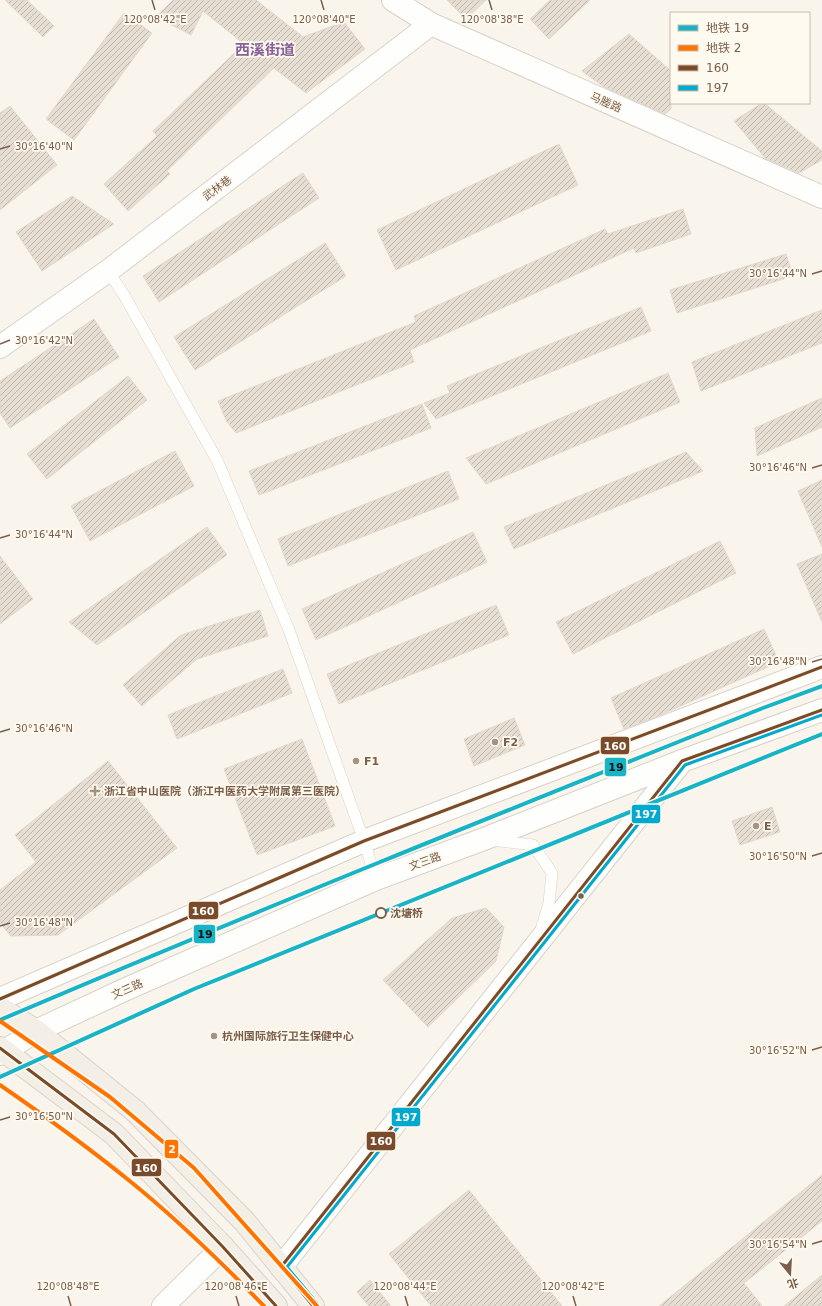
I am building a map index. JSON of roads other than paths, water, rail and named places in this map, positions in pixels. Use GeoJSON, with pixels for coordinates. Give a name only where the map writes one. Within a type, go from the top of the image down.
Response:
{"type":"FeatureCollection","features":[{"type":"Feature","properties":{"kind":"main road","name":"马塍路"},"geometry":{"type":"LineString","coordinates":[[393,0],[431,24],[822,197]]}},
{"type":"Feature","properties":{"kind":"main road","name":"武林巷"},"geometry":{"type":"LineString","coordinates":[[0,347],[108,271],[431,24]]}},
{"type":"Feature","properties":{"kind":"main road"},"geometry":{"type":"LineString","coordinates":[[0,999],[364,841],[822,667]]}},
{"type":"Feature","properties":{"kind":"main road","name":"文三路"},"geometry":{"type":"LineString","coordinates":[[2,1051],[36,1031],[376,879],[484,839],[682,761],[822,710]]}},
{"type":"Feature","properties":{"kind":"main road"},"geometry":{"type":"LineString","coordinates":[[281,1267],[682,761]]}},
{"type":"Feature","properties":{"kind":"main road"},"geometry":{"type":"LineString","coordinates":[[0,1008],[36,1031],[135,1111],[244,1221],[313,1306]]}},
{"type":"Feature","properties":{"kind":"main road"},"geometry":{"type":"LineString","coordinates":[[2,1051],[114,1134],[223,1247],[276,1306]]}},
{"type":"Feature","properties":{"kind":"main road"},"geometry":{"type":"LineString","coordinates":[[163,1306],[223,1247]]}},
{"type":"Feature","properties":{"kind":"lane"},"geometry":{"type":"LineString","coordinates":[[108,271],[124,295],[217,460],[289,630],[364,841],[376,879]]}},
{"type":"Feature","properties":{"kind":"lane"},"geometry":{"type":"LineString","coordinates":[[484,839],[533,845],[552,873],[549,903],[536,946]]}},
{"type":"Feature","properties":{"kind":"metro line","name":"19"},"geometry":{"type":"LineString","coordinates":[[0,1020],[381,862],[763,708],[822,686]]}},
{"type":"Feature","properties":{"kind":"metro line","name":"19"},"geometry":{"type":"LineString","coordinates":[[0,1077],[194,989],[822,734]]}},
{"type":"Feature","properties":{"kind":"metro line","name":"2"},"geometry":{"type":"LineString","coordinates":[[0,1021],[110,1097],[194,1168],[317,1306]]}},
{"type":"Feature","properties":{"kind":"metro line","name":"2"},"geometry":{"type":"LineString","coordinates":[[0,1085],[50,1120],[115,1169],[166,1211],[264,1306]]}},
{"type":"Feature","properties":{"kind":"place","name":"F2"},"geometry":{"type":"Point","coordinates":[495,742]}},
{"type":"Feature","properties":{"kind":"place","name":"F1"},"geometry":{"type":"Point","coordinates":[356,761]}},
{"type":"Feature","properties":{"kind":"place","name":"浙江省中山医院（浙江中医药大学附属第三医院）"},"geometry":{"type":"Point","coordinates":[95,791]}},
{"type":"Feature","properties":{"kind":"place","name":"E"},"geometry":{"type":"Point","coordinates":[756,826]}},
{"type":"Feature","properties":{"kind":"place","name":"沈塘桥"},"geometry":{"type":"Point","coordinates":[381,913]}},
{"type":"Feature","properties":{"kind":"place","name":"杭州国际旅行卫生保健中心"},"geometry":{"type":"Point","coordinates":[214,1036]}},
{"type":"Feature","properties":{"kind":"district","name":"西溪街道"},"geometry":{"type":"Point","coordinates":[265,50]}}]}
